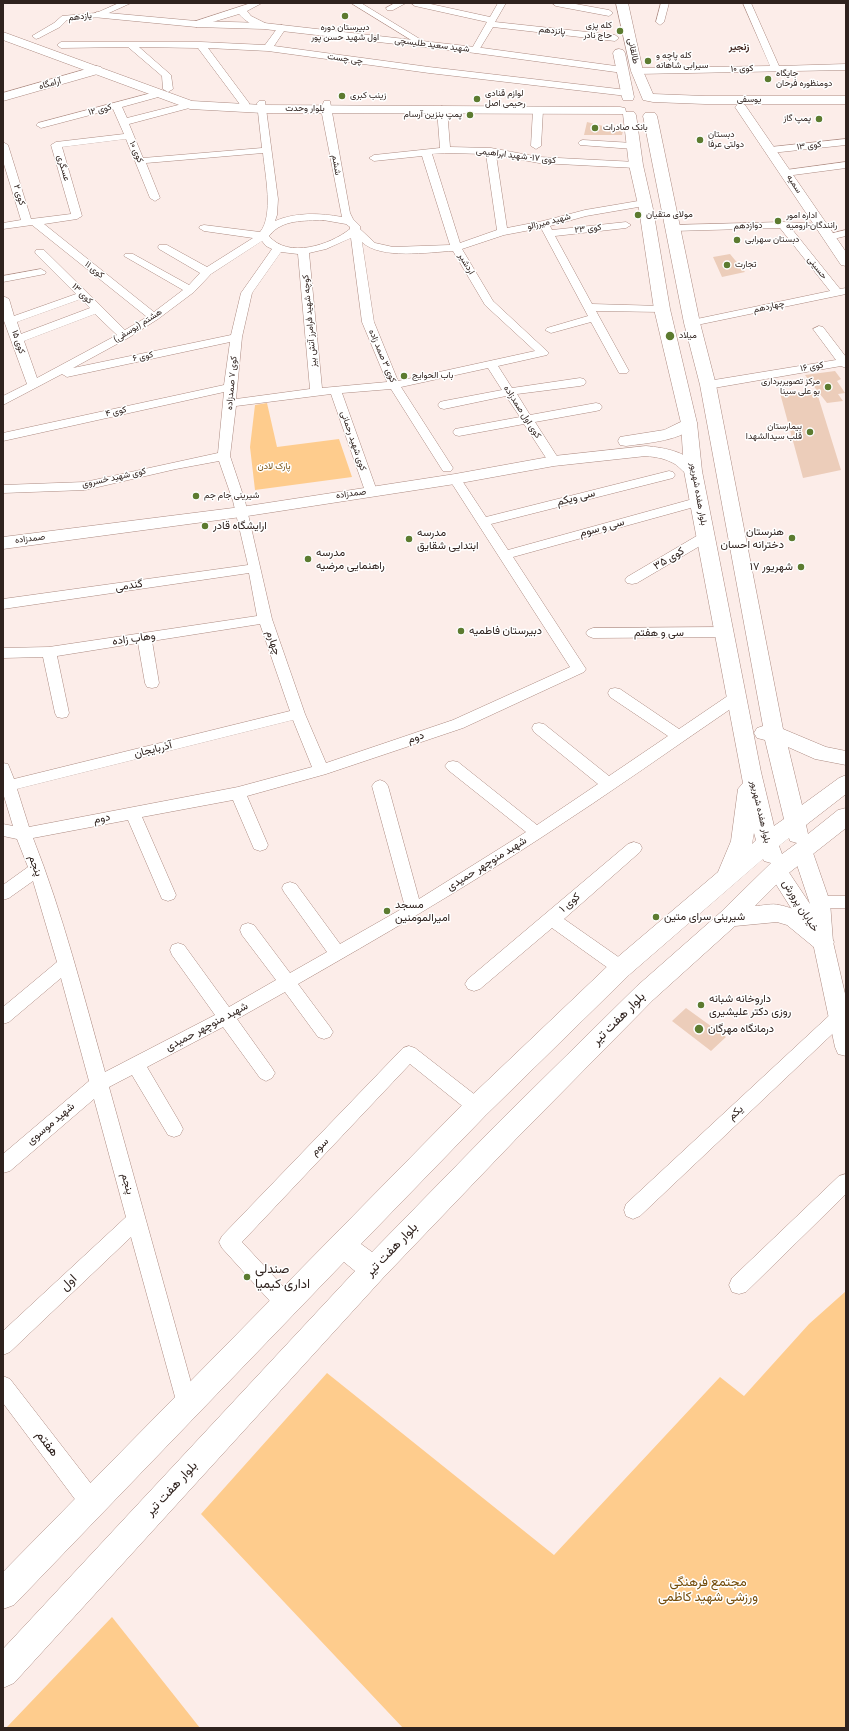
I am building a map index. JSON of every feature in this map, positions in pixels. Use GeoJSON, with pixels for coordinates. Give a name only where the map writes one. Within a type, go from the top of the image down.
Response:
{"type":"FeatureCollection","features":[{"type":"Feature","properties":{"kind":"main road","name":"طالقانی"},"geometry":{"type":"LineString","coordinates":[[622,3],[637,71],[650,98],[663,105],[656,113]]}},
{"type":"Feature","properties":{"kind":"main road","name":"طالقانی"},"geometry":{"type":"LineString","coordinates":[[608,8],[623,70],[624,104]]}},
{"type":"Feature","properties":{"kind":"main road","name":"بلوار وحدت"},"geometry":{"type":"LineString","coordinates":[[3,24],[61,45],[190,105],[442,106],[624,104]]}},
{"type":"Feature","properties":{"kind":"main road","name":"بلوار وحدت"},"geometry":{"type":"LineString","coordinates":[[3,36],[163,92],[197,100],[245,106]]}},
{"type":"Feature","properties":{"kind":"main road","name":"آرامگاه"},"geometry":{"type":"LineString","coordinates":[[3,98],[97,70]]}},
{"type":"Feature","properties":{"kind":"main road","name":"یوسفی"},"geometry":{"type":"LineString","coordinates":[[624,104],[650,98],[740,107],[846,107]]}},
{"type":"Feature","properties":{"kind":"main road","name":"یوسفی"},"geometry":{"type":"LineString","coordinates":[[624,104],[656,113],[707,104],[846,100]]}},
{"type":"Feature","properties":{"kind":"main road","name":"بلوار وحدت"},"geometry":{"type":"LineString","coordinates":[[442,106],[538,110],[624,104]]}},
{"type":"Feature","properties":{"kind":"main road","name":"بلوار هفده شهریور"},"geometry":{"type":"LineString","coordinates":[[624,104],[645,206],[662,309],[689,423],[693,470],[745,734],[751,772],[767,843],[777,870]]}},
{"type":"Feature","properties":{"kind":"main road"},"geometry":{"type":"LineString","coordinates":[[656,113],[669,209],[692,323],[708,385],[774,733],[802,850]]}},
{"type":"Feature","properties":{"kind":"main road"},"geometry":{"type":"LineString","coordinates":[[645,206],[669,209]]}},
{"type":"Feature","properties":{"kind":"main road","name":"صمدزاده"},"geometry":{"type":"LineString","coordinates":[[3,543],[240,507],[551,456],[670,434],[689,423]]}},
{"type":"Feature","properties":{"kind":"main road","name":"صمدزاده"},"geometry":{"type":"LineString","coordinates":[[551,456],[646,451],[662,453],[678,459],[693,470]]}},
{"type":"Feature","properties":{"kind":"main road","name":"صمدزاده"},"geometry":{"type":"LineString","coordinates":[[3,532],[240,507]]}},
{"type":"Feature","properties":{"kind":"main road"},"geometry":{"type":"LineString","coordinates":[[745,734],[774,733],[822,754],[846,758]]}},
{"type":"Feature","properties":{"kind":"main road"},"geometry":{"type":"LineString","coordinates":[[726,880],[742,841],[751,772]]}},
{"type":"Feature","properties":{"kind":"main road"},"geometry":{"type":"LineString","coordinates":[[3,1594],[477,1107],[621,968],[726,880],[767,843],[846,783]]}},
{"type":"Feature","properties":{"kind":"main road","name":"بلوار هفت تیر"},"geometry":{"type":"LineString","coordinates":[[3,1672],[374,1269],[506,1131],[639,998],[729,918],[777,870],[846,816]]}},
{"type":"Feature","properties":{"kind":"main road"},"geometry":{"type":"LineString","coordinates":[[729,918],[778,913],[795,919],[823,942]]}},
{"type":"Feature","properties":{"kind":"main road"},"geometry":{"type":"LineString","coordinates":[[342,1245],[374,1269]]}},
{"type":"Feature","properties":{"kind":"street","name":"یازدهم"},"geometry":{"type":"LineString","coordinates":[[36,36],[57,25],[65,18],[96,15],[127,3]]}},
{"type":"Feature","properties":{"kind":"street"},"geometry":{"type":"LineString","coordinates":[[196,24],[242,10],[258,3]]}},
{"type":"Feature","properties":{"kind":"street"},"geometry":{"type":"LineString","coordinates":[[356,3],[424,44]]}},
{"type":"Feature","properties":{"kind":"street"},"geometry":{"type":"LineString","coordinates":[[390,8],[402,3]]}},
{"type":"Feature","properties":{"kind":"street","name":"پانزدهم"},"geometry":{"type":"LineString","coordinates":[[415,3],[490,22],[616,38]]}},
{"type":"Feature","properties":{"kind":"street"},"geometry":{"type":"LineString","coordinates":[[475,50],[502,3]]}},
{"type":"Feature","properties":{"kind":"street"},"geometry":{"type":"LineString","coordinates":[[556,3],[608,8]]}},
{"type":"Feature","properties":{"kind":"street"},"geometry":{"type":"LineString","coordinates":[[660,22],[665,3]]}},
{"type":"Feature","properties":{"kind":"street"},"geometry":{"type":"LineString","coordinates":[[747,3],[776,68]]}},
{"type":"Feature","properties":{"kind":"street"},"geometry":{"type":"LineString","coordinates":[[242,10],[244,15],[264,26]]}},
{"type":"Feature","properties":{"kind":"street","name":"شهید سعید طلیسچی"},"geometry":{"type":"LineString","coordinates":[[96,15],[196,24],[264,26],[475,50],[623,70]]}},
{"type":"Feature","properties":{"kind":"street"},"geometry":{"type":"LineString","coordinates":[[268,48],[282,28]]}},
{"type":"Feature","properties":{"kind":"street"},"geometry":{"type":"LineString","coordinates":[[130,44],[166,75],[163,92]]}},
{"type":"Feature","properties":{"kind":"street","name":"چی چست"},"geometry":{"type":"LineString","coordinates":[[61,45],[201,45],[268,48],[429,70],[624,104]]}},
{"type":"Feature","properties":{"kind":"street"},"geometry":{"type":"LineString","coordinates":[[201,45],[245,106]]}},
{"type":"Feature","properties":{"kind":"street","name":"کوی ۱۰"},"geometry":{"type":"LineString","coordinates":[[637,71],[846,67]]}},
{"type":"Feature","properties":{"kind":"street","name":"کوی ۱۲"},"geometry":{"type":"LineString","coordinates":[[41,125],[117,106],[163,92]]}},
{"type":"Feature","properties":{"kind":"street"},"geometry":{"type":"LineString","coordinates":[[124,122],[190,105]]}},
{"type":"Feature","properties":{"kind":"street","name":"کوی ۱۰"},"geometry":{"type":"LineString","coordinates":[[117,106],[155,198]]}},
{"type":"Feature","properties":{"kind":"street"},"geometry":{"type":"LineString","coordinates":[[262,106],[274,208],[265,232],[266,242],[278,249],[303,250],[332,243],[351,234],[352,226]]}},
{"type":"Feature","properties":{"kind":"street","name":"ششم"},"geometry":{"type":"LineString","coordinates":[[327,106],[345,213],[352,226]]}},
{"type":"Feature","properties":{"kind":"street"},"geometry":{"type":"LineString","coordinates":[[442,106],[445,150]]}},
{"type":"Feature","properties":{"kind":"street","name":"سمیه"},"geometry":{"type":"LineString","coordinates":[[740,107],[771,150],[846,262]]}},
{"type":"Feature","properties":{"kind":"street"},"geometry":{"type":"LineString","coordinates":[[536,146],[538,110]]}},
{"type":"Feature","properties":{"kind":"street","name":"عسگری"},"geometry":{"type":"LineString","coordinates":[[31,223],[77,216],[56,145],[129,136]]}},
{"type":"Feature","properties":{"kind":"street","name":"کوی ۱۳"},"geometry":{"type":"LineString","coordinates":[[771,150],[846,142]]}},
{"type":"Feature","properties":{"kind":"street"},"geometry":{"type":"LineString","coordinates":[[583,143],[633,146]]}},
{"type":"Feature","properties":{"kind":"street","name":"کوی ۲"},"geometry":{"type":"LineString","coordinates":[[3,145],[31,223]]}},
{"type":"Feature","properties":{"kind":"street"},"geometry":{"type":"LineString","coordinates":[[140,161],[268,150]]}},
{"type":"Feature","properties":{"kind":"street","name":"کوی ۱۷- شهید ابراهیمی"},"geometry":{"type":"LineString","coordinates":[[374,158],[445,150],[491,151],[539,160],[636,165]]}},
{"type":"Feature","properties":{"kind":"street"},"geometry":{"type":"LineString","coordinates":[[491,151],[502,232]]}},
{"type":"Feature","properties":{"kind":"street","name":"اردشیر"},"geometry":{"type":"LineString","coordinates":[[426,152],[456,248],[489,303],[543,353],[491,364]]}},
{"type":"Feature","properties":{"kind":"street"},"geometry":{"type":"LineString","coordinates":[[786,173],[846,165]]}},
{"type":"Feature","properties":{"kind":"street","name":"شهید میرزالو"},"geometry":{"type":"LineString","coordinates":[[352,226],[371,245],[393,250],[456,248],[502,232],[547,229],[585,213],[645,206]]}},
{"type":"Feature","properties":{"kind":"street","name":"هشتم (یوسفی)"},"geometry":{"type":"LineString","coordinates":[[3,400],[124,336],[154,317],[190,290],[207,272],[278,223],[306,218],[323,218],[352,226]]}},
{"type":"Feature","properties":{"kind":"street"},"geometry":{"type":"LineString","coordinates":[[3,226],[31,223]]}},
{"type":"Feature","properties":{"kind":"street","name":"کوی ۱۱"},"geometry":{"type":"LineString","coordinates":[[31,223],[154,317]]}},
{"type":"Feature","properties":{"kind":"street","name":"کوی ۲۳"},"geometry":{"type":"LineString","coordinates":[[547,229],[626,225]]}},
{"type":"Feature","properties":{"kind":"street","name":"دوازدهم"},"geometry":{"type":"LineString","coordinates":[[674,228],[783,225],[822,226]]}},
{"type":"Feature","properties":{"kind":"street","name":"حسینی"},"geometry":{"type":"LineString","coordinates":[[783,225],[841,292]]}},
{"type":"Feature","properties":{"kind":"street","name":"کوی ۳ صمد زاده"},"geometry":{"type":"LineString","coordinates":[[352,226],[368,322],[394,384],[451,473]]}},
{"type":"Feature","properties":{"kind":"street"},"geometry":{"type":"LineString","coordinates":[[204,228],[265,232]]}},
{"type":"Feature","properties":{"kind":"street"},"geometry":{"type":"LineString","coordinates":[[547,229],[623,371]]}},
{"type":"Feature","properties":{"kind":"street"},"geometry":{"type":"LineString","coordinates":[[829,237],[846,233]]}},
{"type":"Feature","properties":{"kind":"street"},"geometry":{"type":"LineString","coordinates":[[163,247],[207,272]]}},
{"type":"Feature","properties":{"kind":"street","name":"کوی ۷ صمدزاده"},"geometry":{"type":"LineString","coordinates":[[240,507],[224,456],[236,337],[247,293],[278,249]]}},
{"type":"Feature","properties":{"kind":"street","name":"کوچه شهید فرامرز آتش بیز"},"geometry":{"type":"LineString","coordinates":[[303,250],[316,392]]}},
{"type":"Feature","properties":{"kind":"street","name":"کوی ۱۳"},"geometry":{"type":"LineString","coordinates":[[40,252],[124,336]]}},
{"type":"Feature","properties":{"kind":"street"},"geometry":{"type":"LineString","coordinates":[[129,256],[190,290]]}},
{"type":"Feature","properties":{"kind":"street"},"geometry":{"type":"LineString","coordinates":[[3,279],[41,272]]}},
{"type":"Feature","properties":{"kind":"street","name":"چهاردهم"},"geometry":{"type":"LineString","coordinates":[[692,323],[841,292]]}},
{"type":"Feature","properties":{"kind":"street"},"geometry":{"type":"LineString","coordinates":[[10,321],[83,295]]}},
{"type":"Feature","properties":{"kind":"street","name":"کوی ۱۵"},"geometry":{"type":"LineString","coordinates":[[3,299],[33,385]]}},
{"type":"Feature","properties":{"kind":"street"},"geometry":{"type":"LineString","coordinates":[[589,307],[662,309]]}},
{"type":"Feature","properties":{"kind":"street"},"geometry":{"type":"LineString","coordinates":[[17,340],[97,310]]}},
{"type":"Feature","properties":{"kind":"street"},"geometry":{"type":"LineString","coordinates":[[551,330],[595,318]]}},
{"type":"Feature","properties":{"kind":"street"},"geometry":{"type":"LineString","coordinates":[[820,329],[845,363]]}},
{"type":"Feature","properties":{"kind":"street","name":"کوی ۶"},"geometry":{"type":"LineString","coordinates":[[50,376],[236,337]]}},
{"type":"Feature","properties":{"kind":"street","name":"کوی ۱۶"},"geometry":{"type":"LineString","coordinates":[[708,385],[845,363]]}},
{"type":"Feature","properties":{"kind":"street"},"geometry":{"type":"LineString","coordinates":[[230,403],[394,384],[491,364]]}},
{"type":"Feature","properties":{"kind":"street","name":"کوی اول صمدزاده"},"geometry":{"type":"LineString","coordinates":[[491,364],[551,456]]}},
{"type":"Feature","properties":{"kind":"street"},"geometry":{"type":"LineString","coordinates":[[444,405],[509,392],[580,382]]}},
{"type":"Feature","properties":{"kind":"street","name":"کوی ۴"},"geometry":{"type":"LineString","coordinates":[[3,437],[230,388]]}},
{"type":"Feature","properties":{"kind":"street","name":"کوی شهید رحمانی"},"geometry":{"type":"LineString","coordinates":[[335,390],[369,486]]}},
{"type":"Feature","properties":{"kind":"street"},"geometry":{"type":"LineString","coordinates":[[459,432],[596,407]]}},
{"type":"Feature","properties":{"kind":"street","name":"کوی شهید خسروی"},"geometry":{"type":"LineString","coordinates":[[3,489],[85,486],[176,465],[224,456]]}},
{"type":"Feature","properties":{"kind":"street","name":"دوم"},"geometry":{"type":"LineString","coordinates":[[23,834],[238,793],[321,770],[458,724],[579,669],[451,473]]}},
{"type":"Feature","properties":{"kind":"street","name":"سی ویکم"},"geometry":{"type":"LineString","coordinates":[[483,522],[668,475]]}},
{"type":"Feature","properties":{"kind":"street","name":"سی و سوم"},"geometry":{"type":"LineString","coordinates":[[504,555],[700,501]]}},
{"type":"Feature","properties":{"kind":"street","name":"چهارم"},"geometry":{"type":"LineString","coordinates":[[240,507],[255,568],[265,620],[298,714],[321,770]]}},
{"type":"Feature","properties":{"kind":"street","name":"کوی ۳۵"},"geometry":{"type":"LineString","coordinates":[[632,580],[705,537]]}},
{"type":"Feature","properties":{"kind":"street","name":"گندمی"},"geometry":{"type":"LineString","coordinates":[[3,604],[255,568]]}},
{"type":"Feature","properties":{"kind":"street","name":"وهاب زاده"},"geometry":{"type":"LineString","coordinates":[[3,654],[49,652],[265,620]]}},
{"type":"Feature","properties":{"kind":"street","name":"سی و هفتم"},"geometry":{"type":"LineString","coordinates":[[593,633],[725,632]]}},
{"type":"Feature","properties":{"kind":"street"},"geometry":{"type":"LineString","coordinates":[[144,638],[152,683]]}},
{"type":"Feature","properties":{"kind":"street"},"geometry":{"type":"LineString","coordinates":[[49,652],[62,712]]}},
{"type":"Feature","properties":{"kind":"street"},"geometry":{"type":"LineString","coordinates":[[616,693],[680,737]]}},
{"type":"Feature","properties":{"kind":"street","name":"شهبد منوچهر حمیدی"},"geometry":{"type":"LineString","coordinates":[[100,1083],[225,1018],[414,910],[537,833],[737,698]]}},
{"type":"Feature","properties":{"kind":"street","name":"آذربایجان"},"geometry":{"type":"LineString","coordinates":[[8,786],[298,714]]}},
{"type":"Feature","properties":{"kind":"street"},"geometry":{"type":"LineString","coordinates":[[539,728],[609,784]]}},
{"type":"Feature","properties":{"kind":"street"},"geometry":{"type":"LineString","coordinates":[[453,766],[537,833]]}},
{"type":"Feature","properties":{"kind":"street","name":"پنجم"},"geometry":{"type":"LineString","coordinates":[[3,768],[23,834],[37,869],[66,964],[100,1083],[187,1404]]}},
{"type":"Feature","properties":{"kind":"street"},"geometry":{"type":"LineString","coordinates":[[380,786],[414,910]]}},
{"type":"Feature","properties":{"kind":"street"},"geometry":{"type":"LineString","coordinates":[[238,793],[260,845]]}},
{"type":"Feature","properties":{"kind":"street"},"geometry":{"type":"LineString","coordinates":[[133,813],[168,895]]}},
{"type":"Feature","properties":{"kind":"street"},"geometry":{"type":"LineString","coordinates":[[3,830],[23,834]]}},
{"type":"Feature","properties":{"kind":"street","name":"کوی ۱"},"geometry":{"type":"LineString","coordinates":[[621,968],[552,919],[634,848]]}},
{"type":"Feature","properties":{"kind":"street","name":"خیابان پرورش"},"geometry":{"type":"LineString","coordinates":[[802,850],[820,902],[823,942],[840,994],[839,1017],[846,1047]]}},
{"type":"Feature","properties":{"kind":"street"},"geometry":{"type":"LineString","coordinates":[[3,894],[37,869]]}},
{"type":"Feature","properties":{"kind":"street","name":"خیابان پرورش"},"geometry":{"type":"LineString","coordinates":[[777,870],[823,942]]}},
{"type":"Feature","properties":{"kind":"street"},"geometry":{"type":"LineString","coordinates":[[290,888],[338,954]]}},
{"type":"Feature","properties":{"kind":"street"},"geometry":{"type":"LineString","coordinates":[[820,902],[846,902]]}},
{"type":"Feature","properties":{"kind":"street"},"geometry":{"type":"LineString","coordinates":[[474,984],[552,919]]}},
{"type":"Feature","properties":{"kind":"street"},"geometry":{"type":"LineString","coordinates":[[248,930],[324,1032]]}},
{"type":"Feature","properties":{"kind":"street"},"geometry":{"type":"LineString","coordinates":[[178,950],[225,1018],[266,1073]]}},
{"type":"Feature","properties":{"kind":"street"},"geometry":{"type":"LineString","coordinates":[[3,1017],[66,964]]}},
{"type":"Feature","properties":{"kind":"street","name":"یکم"},"geometry":{"type":"LineString","coordinates":[[633,1210],[839,1017]]}},
{"type":"Feature","properties":{"kind":"street","name":"سوم"},"geometry":{"type":"LineString","coordinates":[[285,1303],[229,1242],[409,1054],[477,1107]]}},
{"type":"Feature","properties":{"kind":"street"},"geometry":{"type":"LineString","coordinates":[[135,1064],[174,1129]]}},
{"type":"Feature","properties":{"kind":"street","name":"شهید موسوی"},"geometry":{"type":"LineString","coordinates":[[3,1165],[100,1083]]}},
{"type":"Feature","properties":{"kind":"street"},"geometry":{"type":"LineString","coordinates":[[739,1285],[846,1182]]}},
{"type":"Feature","properties":{"kind":"street","name":"اول"},"geometry":{"type":"LineString","coordinates":[[3,1345],[136,1220]]}},
{"type":"Feature","properties":{"kind":"street","name":"هفتم"},"geometry":{"type":"LineString","coordinates":[[3,1386],[91,1502]]}},
{"type":"Feature","properties":{"kind":"green space","name":"پارک لادن"},"geometry":{"type":"Polygon","coordinates":[[[267,403],[277,447],[339,439],[352,477],[255,490],[250,447],[255,405],[267,403]]]}},
{"type":"Feature","properties":{"kind":"green space","name":"مجتمع فرهنگی ورزشی شهید کاظمی"},"geometry":{"type":"Polygon","coordinates":[[[846,1291],[846,1728],[403,1728],[201,1514],[327,1373],[554,1555],[720,1377],[744,1396],[809,1324],[846,1291]]]}},
{"type":"Feature","properties":{"kind":"green space"},"geometry":{"type":"Polygon","coordinates":[[[112,1617],[200,1728],[6,1728],[112,1617]]]}},
{"type":"Feature","properties":{"kind":"building","name":"بانک صادرات"},"geometry":{"type":"Polygon","coordinates":[[[587,122],[623,131],[622,135],[584,135],[587,122]]]}},
{"type":"Feature","properties":{"kind":"building","name":"تجارت"},"geometry":{"type":"Polygon","coordinates":[[[730,254],[745,272],[722,277],[713,257],[730,254]]]}},
{"type":"Feature","properties":{"kind":"building","name":"مرکز تصویربرداری بو علی سینا"},"geometry":{"type":"Polygon","coordinates":[[[835,371],[841,379],[837,381],[845,393],[838,394],[843,401],[827,403],[805,375],[835,371]]]}},
{"type":"Feature","properties":{"kind":"building","name":"بیمارستان قلب سیدالشهدا"},"geometry":{"type":"Polygon","coordinates":[[[780,393],[817,393],[841,470],[803,478],[780,393]]]}},
{"type":"Feature","properties":{"kind":"building","name":"درمانگاه مهرگان"},"geometry":{"type":"Polygon","coordinates":[[[686,1008],[726,1037],[711,1051],[672,1021],[686,1008]]]}},
{"type":"Feature","properties":{"kind":"place","name":"دبیرستان دوره اول شهید حسن پور"},"geometry":{"type":"Point","coordinates":[345,16]}},
{"type":"Feature","properties":{"kind":"place","name":"کله پزى حاج نادر"},"geometry":{"type":"Point","coordinates":[620,31]}},
{"type":"Feature","properties":{"kind":"place","name":"کله پاچه و سیرابی شاهانه"},"geometry":{"type":"Point","coordinates":[648,61]}},
{"type":"Feature","properties":{"kind":"place","name":"جایگاه دومنظوره فرحان"},"geometry":{"type":"Point","coordinates":[768,79]}},
{"type":"Feature","properties":{"kind":"place","name":"زینب کبری"},"geometry":{"type":"Point","coordinates":[342,96]}},
{"type":"Feature","properties":{"kind":"place","name":"لوازم قنادی رحیمی اصل"},"geometry":{"type":"Point","coordinates":[477,99]}},
{"type":"Feature","properties":{"kind":"place","name":"پمپ بنزین آرسام"},"geometry":{"type":"Point","coordinates":[470,115]}},
{"type":"Feature","properties":{"kind":"place","name":"پمپ گاز"},"geometry":{"type":"Point","coordinates":[819,119]}},
{"type":"Feature","properties":{"kind":"place","name":"بانک صادرات"},"geometry":{"type":"Point","coordinates":[595,128]}},
{"type":"Feature","properties":{"kind":"place","name":"دبستان دولتی عرفا"},"geometry":{"type":"Point","coordinates":[700,140]}},
{"type":"Feature","properties":{"kind":"place","name":"مولای متقیان"},"geometry":{"type":"Point","coordinates":[638,215]}},
{"type":"Feature","properties":{"kind":"place","name":"اداره امور رانندگان-ارومیه"},"geometry":{"type":"Point","coordinates":[778,221]}},
{"type":"Feature","properties":{"kind":"place","name":"دبستان سهرابی"},"geometry":{"type":"Point","coordinates":[737,240]}},
{"type":"Feature","properties":{"kind":"place","name":"تجارت"},"geometry":{"type":"Point","coordinates":[727,265]}},
{"type":"Feature","properties":{"kind":"place","name":"میلاد"},"geometry":{"type":"Point","coordinates":[670,336]}},
{"type":"Feature","properties":{"kind":"place","name":"باب الحوایج"},"geometry":{"type":"Point","coordinates":[404,376]}},
{"type":"Feature","properties":{"kind":"place","name":"مرکز تصویربرداری بو علی سینا"},"geometry":{"type":"Point","coordinates":[828,387]}},
{"type":"Feature","properties":{"kind":"place","name":"بیمارستان قلب سیدالشهدا"},"geometry":{"type":"Point","coordinates":[810,432]}},
{"type":"Feature","properties":{"kind":"place","name":"شیرینی جام جم"},"geometry":{"type":"Point","coordinates":[196,496]}},
{"type":"Feature","properties":{"kind":"place","name":"ارایشگاه قادر"},"geometry":{"type":"Point","coordinates":[205,526]}},
{"type":"Feature","properties":{"kind":"place","name":"هنرستان دخترانه احسان"},"geometry":{"type":"Point","coordinates":[792,538]}},
{"type":"Feature","properties":{"kind":"place","name":"مدرسه ابتدایی شقایق"},"geometry":{"type":"Point","coordinates":[409,539]}},
{"type":"Feature","properties":{"kind":"place","name":"مدرسه راهنمایی مرضیه"},"geometry":{"type":"Point","coordinates":[308,559]}},
{"type":"Feature","properties":{"kind":"place","name":"۱۷ شهریور"},"geometry":{"type":"Point","coordinates":[801,567]}},
{"type":"Feature","properties":{"kind":"place","name":"دبیرستان فاطمیه"},"geometry":{"type":"Point","coordinates":[461,631]}},
{"type":"Feature","properties":{"kind":"place","name":"مسجد امیرالمومنین"},"geometry":{"type":"Point","coordinates":[387,911]}},
{"type":"Feature","properties":{"kind":"place","name":"شیرینی سرای متین"},"geometry":{"type":"Point","coordinates":[656,917]}},
{"type":"Feature","properties":{"kind":"place","name":"داروخانه شبانه روزی دکتر علیشیری"},"geometry":{"type":"Point","coordinates":[701,1005]}},
{"type":"Feature","properties":{"kind":"place","name":"درمانگاه مهرگان"},"geometry":{"type":"Point","coordinates":[699,1029]}},
{"type":"Feature","properties":{"kind":"place","name":"صندلی اداری کیمیا"},"geometry":{"type":"Point","coordinates":[247,1277]}},
{"type":"Feature","properties":{"kind":"district","name":"زنجیر"},"geometry":{"type":"Point","coordinates":[739,47]}}]}
